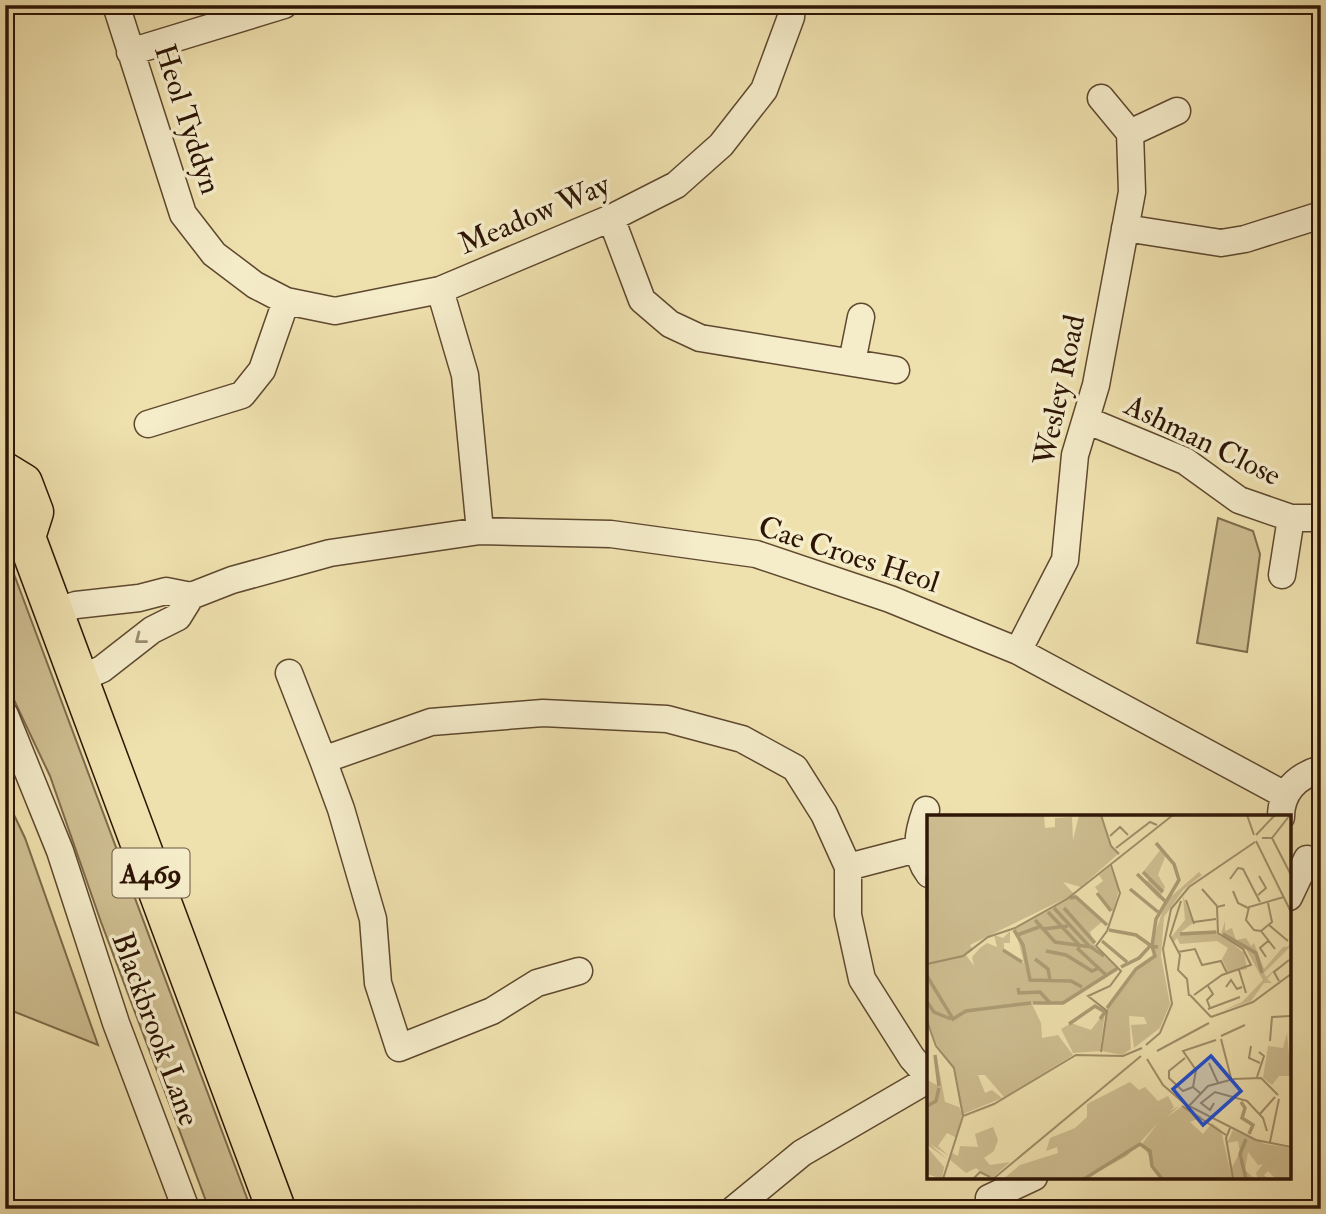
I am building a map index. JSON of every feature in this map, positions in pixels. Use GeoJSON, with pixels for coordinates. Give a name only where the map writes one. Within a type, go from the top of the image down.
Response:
{"type":"FeatureCollection","features":[{"type":"Feature","properties":{"kind":"main road","name":"A469"},"geometry":{"type":"LineString","coordinates":[[5,472],[23,483],[34,512],[15,530],[54,612],[276,1209]]}},
{"type":"Feature","properties":{"kind":"street","name":"Heol Tyddyn"},"geometry":{"type":"LineString","coordinates":[[116,5],[183,214],[214,254],[255,285],[286,301],[335,311],[440,290]]}},
{"type":"Feature","properties":{"kind":"street"},"geometry":{"type":"LineString","coordinates":[[131,52],[284,5]]}},
{"type":"Feature","properties":{"kind":"street","name":"Meadow Way"},"geometry":{"type":"LineString","coordinates":[[480,531],[465,374],[440,290],[611,218],[676,184],[721,145],[764,90],[791,17],[792,5]]}},
{"type":"Feature","properties":{"kind":"street"},"geometry":{"type":"LineString","coordinates":[[1101,98],[1130,134],[1177,111]]}},
{"type":"Feature","properties":{"kind":"street","name":"Wesley Road"},"geometry":{"type":"LineString","coordinates":[[1018,651],[1065,560],[1075,455],[1096,385],[1132,192],[1130,134]]}},
{"type":"Feature","properties":{"kind":"street"},"geometry":{"type":"LineString","coordinates":[[1125,228],[1221,243],[1245,239],[1321,215]]}},
{"type":"Feature","properties":{"kind":"street"},"geometry":{"type":"LineString","coordinates":[[611,218],[642,300],[670,324],[700,338],[895,370]]}},
{"type":"Feature","properties":{"kind":"street"},"geometry":{"type":"LineString","coordinates":[[148,424],[242,395],[262,370],[286,301]]}},
{"type":"Feature","properties":{"kind":"street"},"geometry":{"type":"LineString","coordinates":[[852,362],[861,317]]}},
{"type":"Feature","properties":{"kind":"street","name":"Ashman Close"},"geometry":{"type":"LineString","coordinates":[[1086,421],[1185,461],[1240,500],[1291,518],[1321,518]]}},
{"type":"Feature","properties":{"kind":"street","name":"Ashman Close"},"geometry":{"type":"LineString","coordinates":[[1282,575],[1291,518]]}},
{"type":"Feature","properties":{"kind":"street","name":"Cae Croes Heol"},"geometry":{"type":"LineString","coordinates":[[54,612],[76,605],[139,598],[166,591],[191,596],[232,580],[330,553],[480,531],[611,534],[756,554],[890,599],[1018,651],[1283,806]]}},
{"type":"Feature","properties":{"kind":"street","name":"Cae Croes Heol"},"geometry":{"type":"LineString","coordinates":[[79,679],[102,669],[152,630],[178,617],[191,596]]}},
{"type":"Feature","properties":{"kind":"street"},"geometry":{"type":"LineString","coordinates":[[289,673],[341,809],[373,919],[378,983],[398,1048],[492,1010],[537,983],[579,971]]}},
{"type":"Feature","properties":{"kind":"street"},"geometry":{"type":"LineString","coordinates":[[323,760],[431,722],[542,713],[667,719],[743,739],[795,768],[824,814],[848,867],[848,915],[862,979],[912,1058],[927,1076]]}},
{"type":"Feature","properties":{"kind":"street","name":"Blackbrook Lane"},"geometry":{"type":"LineString","coordinates":[[5,715],[60,850],[116,1023],[186,1209]]}},
{"type":"Feature","properties":{"kind":"street"},"geometry":{"type":"LineString","coordinates":[[1283,806],[1300,778],[1321,769]]}},
{"type":"Feature","properties":{"kind":"street"},"geometry":{"type":"LineString","coordinates":[[926,810],[917,849],[927,872]]}},
{"type":"Feature","properties":{"kind":"street"},"geometry":{"type":"LineString","coordinates":[[848,867],[917,849]]}},
{"type":"Feature","properties":{"kind":"street"},"geometry":{"type":"LineString","coordinates":[[1291,892],[1306,855]]}},
{"type":"Feature","properties":{"kind":"street"},"geometry":{"type":"LineString","coordinates":[[734,1209],[802,1153],[927,1079]]}},
{"type":"Feature","properties":{"kind":"street"},"geometry":{"type":"LineString","coordinates":[[988,1195],[1029,1179]]}},
{"type":"Feature","properties":{"kind":"shaded area"},"geometry":{"type":"Polygon","coordinates":[[[1218,518],[1253,531],[1260,554],[1247,652],[1197,643],[1218,518]]]}},
{"type":"Feature","properties":{"kind":"shaded area"},"geometry":{"type":"Polygon","coordinates":[[[5,550],[251,1209],[209,1209],[101,922],[50,776],[5,681],[14,660],[14,637],[5,606],[5,550]]]}},
{"type":"Feature","properties":{"kind":"shaded area"},"geometry":{"type":"Polygon","coordinates":[[[5,796],[25,838],[98,1045],[5,1008],[5,796]]]}}]}
